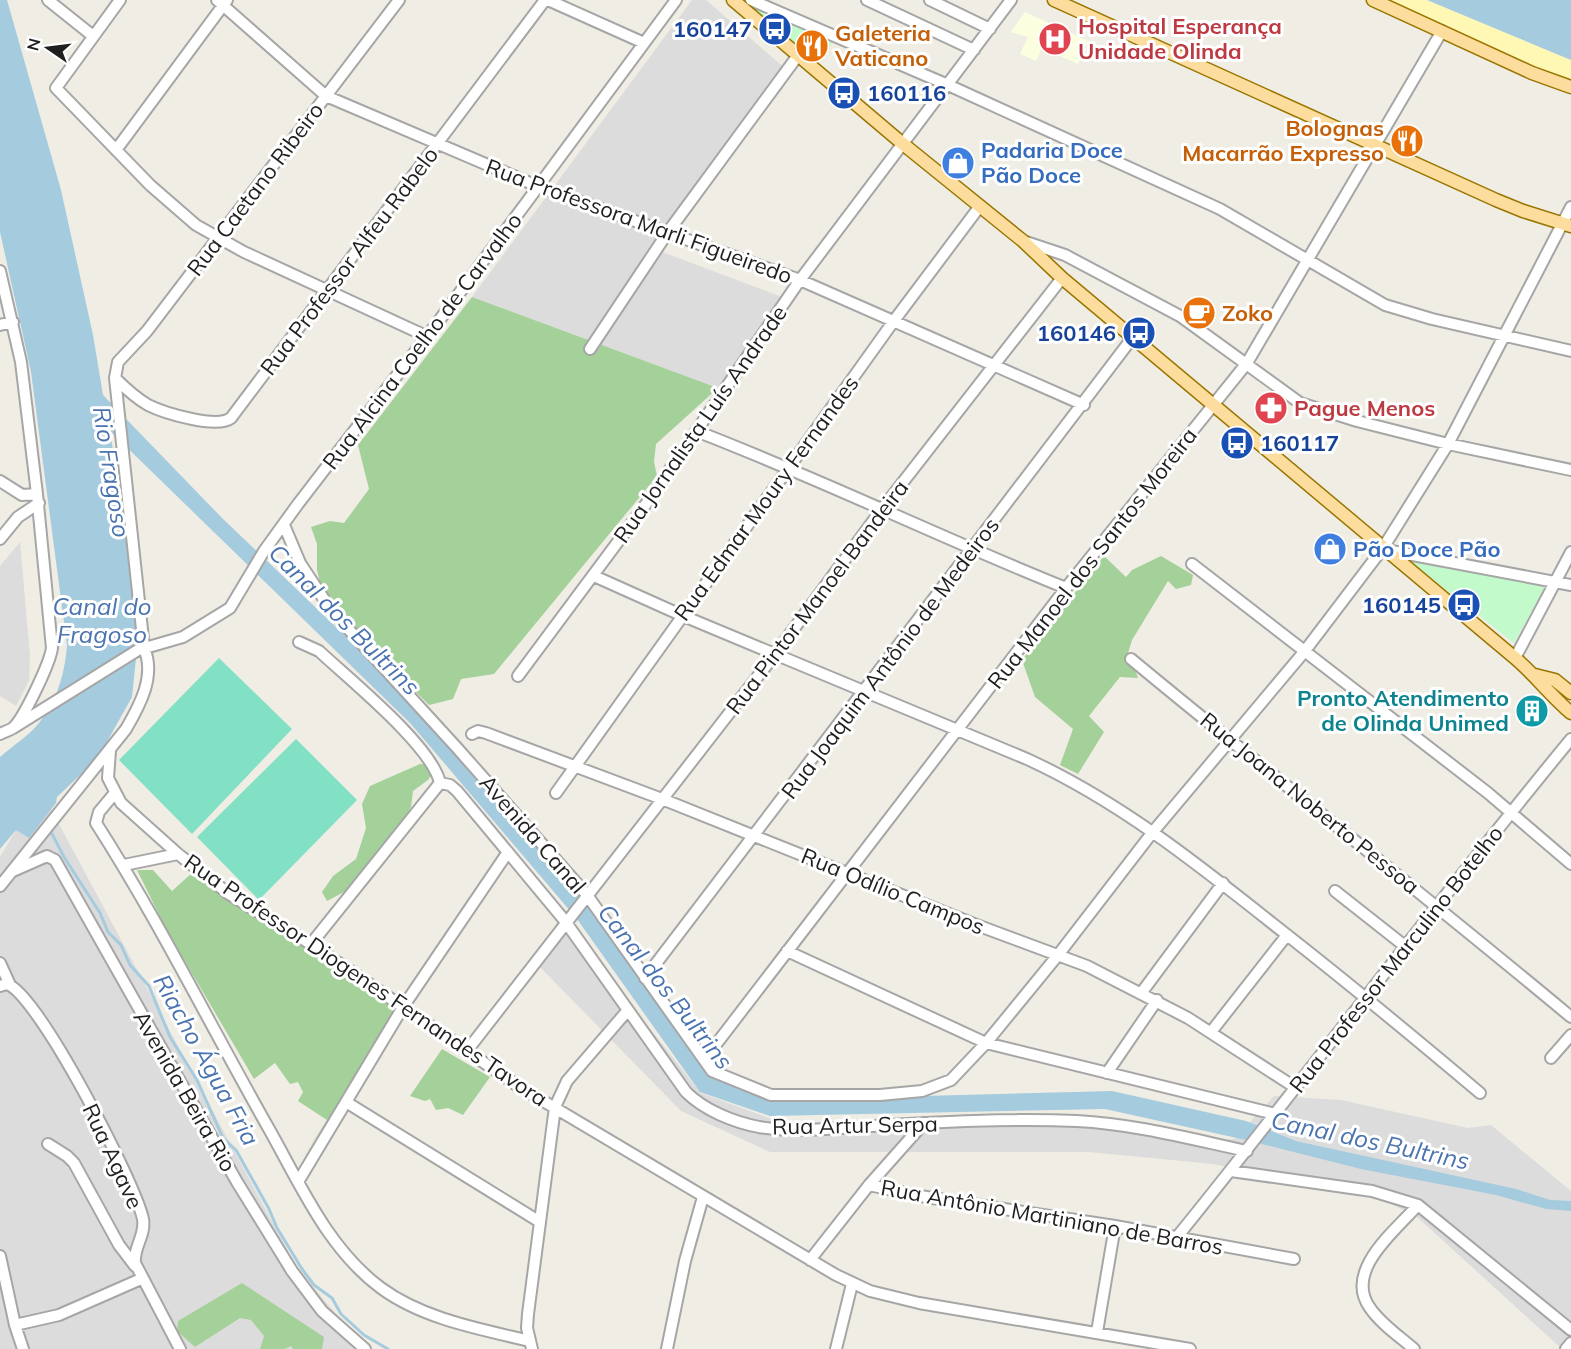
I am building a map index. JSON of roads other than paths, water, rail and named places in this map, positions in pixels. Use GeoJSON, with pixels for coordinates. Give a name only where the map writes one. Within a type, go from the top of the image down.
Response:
{"type":"FeatureCollection","features":[{"type":"Feature","properties":{"kind":"main road"},"geometry":{"type":"LineString","coordinates":[[734,0],[903,144],[1023,241],[1062,278],[1535,675],[1549,694],[1571,713]]}},
{"type":"Feature","properties":{"kind":"main road"},"geometry":{"type":"LineString","coordinates":[[1054,0],[1496,200],[1567,225]]}},
{"type":"Feature","properties":{"kind":"main road"},"geometry":{"type":"LineString","coordinates":[[1373,0],[1532,73],[1571,87]]}},
{"type":"Feature","properties":{"kind":"main road"},"geometry":{"type":"LineString","coordinates":[[1535,675],[1555,681],[1571,693]]}},
{"type":"Feature","properties":{"kind":"street"},"geometry":{"type":"LineString","coordinates":[[48,0],[93,36]]}},
{"type":"Feature","properties":{"kind":"street"},"geometry":{"type":"LineString","coordinates":[[120,0],[56,88],[167,201],[217,239],[426,336]]}},
{"type":"Feature","properties":{"kind":"street","name":"Rua Caetano Ribeiro"},"geometry":{"type":"LineString","coordinates":[[115,378],[118,362],[147,331],[399,0]]}},
{"type":"Feature","properties":{"kind":"street"},"geometry":{"type":"LineString","coordinates":[[546,0],[644,42]]}},
{"type":"Feature","properties":{"kind":"street","name":"Rua Professor Alfeu Rabelo"},"geometry":{"type":"LineString","coordinates":[[115,378],[151,406],[213,423],[226,422],[546,0]]}},
{"type":"Feature","properties":{"kind":"street","name":"Rua Alcina Coelho de Carvalho"},"geometry":{"type":"LineString","coordinates":[[13,728],[141,649],[183,637],[230,608],[264,551],[676,0]]}},
{"type":"Feature","properties":{"kind":"street"},"geometry":{"type":"LineString","coordinates":[[751,0],[948,85],[1220,209],[1385,305],[1571,351]]}},
{"type":"Feature","properties":{"kind":"street"},"geometry":{"type":"LineString","coordinates":[[867,0],[974,50]]}},
{"type":"Feature","properties":{"kind":"street"},"geometry":{"type":"LineString","coordinates":[[930,0],[990,29]]}},
{"type":"Feature","properties":{"kind":"street","name":"Rua Jornalista Luís Andrade"},"geometry":{"type":"LineString","coordinates":[[518,676],[594,576],[800,280],[1011,0]]}},
{"type":"Feature","properties":{"kind":"street"},"geometry":{"type":"LineString","coordinates":[[116,150],[222,2]]}},
{"type":"Feature","properties":{"kind":"street","name":"Rua Professora Marli Figueiredo"},"geometry":{"type":"LineString","coordinates":[[222,2],[326,96],[537,186],[800,280],[893,322],[994,363],[1084,405]]}},
{"type":"Feature","properties":{"kind":"street","name":"Rua Manoel dos Santos Moreira"},"geometry":{"type":"LineString","coordinates":[[704,1060],[1066,588],[1146,492],[1213,403],[1247,363],[1442,31]]}},
{"type":"Feature","properties":{"kind":"street"},"geometry":{"type":"LineString","coordinates":[[590,349],[668,232],[799,54]]}},
{"type":"Feature","properties":{"kind":"street","name":"Rua Edmar Moury Fernandes"},"geometry":{"type":"LineString","coordinates":[[556,793],[681,615],[980,206]]}},
{"type":"Feature","properties":{"kind":"street"},"geometry":{"type":"LineString","coordinates":[[986,1043],[1058,956],[1152,833],[1304,652],[1384,549],[1448,444],[1503,336],[1567,225],[1571,207]]}},
{"type":"Feature","properties":{"kind":"street"},"geometry":{"type":"LineString","coordinates":[[1023,241],[1065,255],[1149,298],[1193,324],[1247,363],[1281,392],[1300,403],[1357,421],[1448,444],[1571,471]]}},
{"type":"Feature","properties":{"kind":"street"},"geometry":{"type":"LineString","coordinates":[[0,271],[13,322],[22,372],[38,499],[52,648],[44,672],[13,728],[0,734]]}},
{"type":"Feature","properties":{"kind":"street","name":"Rua Pintor Manoel Bandeira"},"geometry":{"type":"LineString","coordinates":[[466,1052],[776,653],[882,509],[1062,278]]}},
{"type":"Feature","properties":{"kind":"street"},"geometry":{"type":"LineString","coordinates":[[0,325],[13,322]]}},
{"type":"Feature","properties":{"kind":"street","name":"Rua Joaquim Antônio de Medeiros"},"geometry":{"type":"LineString","coordinates":[[645,978],[973,551],[1133,337]]}},
{"type":"Feature","properties":{"kind":"street"},"geometry":{"type":"LineString","coordinates":[[115,378],[141,649],[148,671],[144,692],[126,729],[110,751],[108,778],[114,794],[99,812],[96,822],[124,865],[298,1182],[350,1260],[393,1296],[417,1308],[531,1345]]}},
{"type":"Feature","properties":{"kind":"street"},"geometry":{"type":"LineString","coordinates":[[696,431],[789,467],[973,551],[1066,588]]}},
{"type":"Feature","properties":{"kind":"street"},"geometry":{"type":"LineString","coordinates":[[0,480],[22,495],[38,499]]}},
{"type":"Feature","properties":{"kind":"street"},"geometry":{"type":"LineString","coordinates":[[0,539],[18,517],[38,499]]}},
{"type":"Feature","properties":{"kind":"street","name":"Avenida Canal"},"geometry":{"type":"LineString","coordinates":[[284,525],[308,577],[346,629],[416,701],[586,897],[717,1075],[771,1095],[880,1095],[922,1091],[951,1080],[986,1043]]}},
{"type":"Feature","properties":{"kind":"street"},"geometry":{"type":"LineString","coordinates":[[1384,549],[1571,585]]}},
{"type":"Feature","properties":{"kind":"street"},"geometry":{"type":"LineString","coordinates":[[1515,658],[1571,552]]}},
{"type":"Feature","properties":{"kind":"street"},"geometry":{"type":"LineString","coordinates":[[1192,564],[1510,812],[1571,864]]}},
{"type":"Feature","properties":{"kind":"street"},"geometry":{"type":"LineString","coordinates":[[594,576],[1066,777],[1223,883],[1367,997],[1480,1093]]}},
{"type":"Feature","properties":{"kind":"street"},"geometry":{"type":"LineString","coordinates":[[299,642],[319,651],[420,746],[437,770],[441,783],[310,944]]}},
{"type":"Feature","properties":{"kind":"street","name":"Rua Joana Noberto Pessoa"},"geometry":{"type":"LineString","coordinates":[[1131,659],[1230,741],[1437,905],[1571,1017]]}},
{"type":"Feature","properties":{"kind":"street","name":"Rua Odílio Campos"},"geometry":{"type":"LineString","coordinates":[[472,734],[478,732],[486,734],[662,799],[1058,956],[1142,992],[1211,1032],[1296,1088]]}},
{"type":"Feature","properties":{"kind":"street","name":"Rua Professor Marculino Botelho"},"geometry":{"type":"LineString","coordinates":[[1177,1237],[1249,1149],[1510,812],[1571,739]]}},
{"type":"Feature","properties":{"kind":"street","name":"Avenida Beira Rio"},"geometry":{"type":"LineString","coordinates":[[0,886],[110,751]]}},
{"type":"Feature","properties":{"kind":"street","name":"Rua Artur Serpa"},"geometry":{"type":"LineString","coordinates":[[441,783],[450,785],[457,791],[568,918],[628,1010],[686,1092],[708,1108],[738,1121],[780,1129],[924,1123],[1074,1121],[1106,1123],[1249,1149]]}},
{"type":"Feature","properties":{"kind":"street","name":"Rua Professor Diogenes Fernandes Tavora"},"geometry":{"type":"LineString","coordinates":[[114,794],[137,820],[229,894],[310,944],[466,1052],[751,1226],[852,1284],[919,1303],[1190,1349]]}},
{"type":"Feature","properties":{"kind":"street"},"geometry":{"type":"LineString","coordinates":[[298,1182],[403,1007],[508,852]]}},
{"type":"Feature","properties":{"kind":"street"},"geometry":{"type":"LineString","coordinates":[[124,865],[178,855]]}},
{"type":"Feature","properties":{"kind":"street","name":"Avenida Beira Rio"},"geometry":{"type":"LineString","coordinates":[[8,874],[39,858],[47,856],[55,861],[237,1182],[292,1271],[322,1311],[365,1349]]}},
{"type":"Feature","properties":{"kind":"street"},"geometry":{"type":"LineString","coordinates":[[1142,992],[1223,883]]}},
{"type":"Feature","properties":{"kind":"street"},"geometry":{"type":"LineString","coordinates":[[1335,891],[1407,947]]}},
{"type":"Feature","properties":{"kind":"street"},"geometry":{"type":"LineString","coordinates":[[1211,1032],[1287,934]]}},
{"type":"Feature","properties":{"kind":"street"},"geometry":{"type":"LineString","coordinates":[[787,951],[986,1043],[1107,1073],[1272,1119]]}},
{"type":"Feature","properties":{"kind":"street"},"geometry":{"type":"LineString","coordinates":[[0,963],[5,985]]}},
{"type":"Feature","properties":{"kind":"street","name":"Rua Agave"},"geometry":{"type":"LineString","coordinates":[[5,985],[27,999],[40,1018],[125,1172],[143,1219],[143,1228],[135,1255],[139,1274]]}},
{"type":"Feature","properties":{"kind":"street"},"geometry":{"type":"LineString","coordinates":[[1107,1073],[1157,1000]]}},
{"type":"Feature","properties":{"kind":"street"},"geometry":{"type":"LineString","coordinates":[[531,1345],[527,1328],[528,1314],[555,1107],[567,1081],[628,1010]]}},
{"type":"Feature","properties":{"kind":"street"},"geometry":{"type":"LineString","coordinates":[[1551,1058],[1571,1035]]}},
{"type":"Feature","properties":{"kind":"street"},"geometry":{"type":"LineString","coordinates":[[346,1102],[540,1222]]}},
{"type":"Feature","properties":{"kind":"street"},"geometry":{"type":"LineString","coordinates":[[869,1185],[924,1123]]}},
{"type":"Feature","properties":{"kind":"street"},"geometry":{"type":"LineString","coordinates":[[48,1144],[74,1163],[180,1349]]}},
{"type":"Feature","properties":{"kind":"street"},"geometry":{"type":"LineString","coordinates":[[1231,1171],[1372,1191],[1418,1205],[1571,1330]]}},
{"type":"Feature","properties":{"kind":"street","name":"Rua Antônio Martiniano de Barros"},"geometry":{"type":"LineString","coordinates":[[810,1260],[869,1185],[920,1196],[1115,1226],[1294,1259]]}},
{"type":"Feature","properties":{"kind":"street"},"geometry":{"type":"LineString","coordinates":[[667,1349],[685,1261],[704,1197]]}},
{"type":"Feature","properties":{"kind":"street"},"geometry":{"type":"LineString","coordinates":[[1414,1349],[1371,1310],[1362,1286],[1365,1270],[1377,1251],[1418,1205]]}},
{"type":"Feature","properties":{"kind":"street"},"geometry":{"type":"LineString","coordinates":[[1097,1332],[1115,1226]]}},
{"type":"Feature","properties":{"kind":"street"},"geometry":{"type":"LineString","coordinates":[[0,1256],[15,1325],[23,1349]]}},
{"type":"Feature","properties":{"kind":"street"},"geometry":{"type":"LineString","coordinates":[[15,1325],[59,1315],[139,1274]]}},
{"type":"Feature","properties":{"kind":"street"},"geometry":{"type":"LineString","coordinates":[[836,1349],[852,1284]]}},
{"type":"Feature","properties":{"kind":"street"},"geometry":{"type":"LineString","coordinates":[[1566,1349],[1571,1343]]}},
{"type":"Feature","properties":{"kind":"water","name":"Canal do Fragoso"},"geometry":{"type":"Polygon","coordinates":[[[0,0],[7,0],[61,190],[93,335],[103,395],[222,518],[406,694],[589,905],[712,1077],[770,1100],[1112,1091],[1246,1121],[1296,1141],[1516,1189],[1550,1200],[1571,1201],[1571,1211],[1546,1209],[1496,1195],[1361,1169],[1246,1140],[1105,1109],[770,1116],[700,1092],[577,919],[410,723],[110,431],[140,620],[132,697],[98,758],[57,797],[56,803],[29,838],[16,830],[0,849],[0,757],[35,728],[51,705],[62,676],[67,645],[31,372],[0,232],[0,0]]]}},
{"type":"Feature","properties":{"kind":"water"},"geometry":{"type":"Polygon","coordinates":[[[1427,0],[1571,0],[1571,60],[1427,0]]]}},
{"type":"Feature","properties":{"kind":"waterway","name":"Riacho Água Fria"},"geometry":{"type":"LineString","coordinates":[[50,830],[64,857],[100,913],[108,932],[121,945],[130,965],[149,986],[170,1037],[197,1080],[223,1138],[236,1150],[277,1228],[302,1269],[314,1285],[332,1298],[341,1314],[364,1335],[388,1349]]}},
{"type":"Feature","properties":{"kind":"place","name":"160147"},"geometry":{"type":"Point","coordinates":[775,29]}},
{"type":"Feature","properties":{"kind":"place","name":"Hospital Esperança Unidade Olinda"},"geometry":{"type":"Point","coordinates":[1055,39]}},
{"type":"Feature","properties":{"kind":"place","name":"Galeteria Vaticano"},"geometry":{"type":"Point","coordinates":[812,46]}},
{"type":"Feature","properties":{"kind":"place","name":"160116"},"geometry":{"type":"Point","coordinates":[844,93]}},
{"type":"Feature","properties":{"kind":"place","name":"Bolognas Macarrão Expresso"},"geometry":{"type":"Point","coordinates":[1407,141]}},
{"type":"Feature","properties":{"kind":"place","name":"Padaria Doce Pão Doce"},"geometry":{"type":"Point","coordinates":[958,163]}},
{"type":"Feature","properties":{"kind":"place","name":"Zoko"},"geometry":{"type":"Point","coordinates":[1199,313]}},
{"type":"Feature","properties":{"kind":"place","name":"160146"},"geometry":{"type":"Point","coordinates":[1139,333]}},
{"type":"Feature","properties":{"kind":"place","name":"Pague Menos"},"geometry":{"type":"Point","coordinates":[1271,408]}},
{"type":"Feature","properties":{"kind":"place","name":"160117"},"geometry":{"type":"Point","coordinates":[1237,443]}},
{"type":"Feature","properties":{"kind":"place","name":"Pão Doce Pão"},"geometry":{"type":"Point","coordinates":[1330,549]}},
{"type":"Feature","properties":{"kind":"place","name":"160145"},"geometry":{"type":"Point","coordinates":[1464,605]}},
{"type":"Feature","properties":{"kind":"place","name":"Pronto Atendimento de Olinda Unimed"},"geometry":{"type":"Point","coordinates":[1532,711]}},
{"type":"Feature","properties":{"kind":"water label","name":"Rio Fragoso"},"geometry":{"type":"Point","coordinates":[111,472]}},
{"type":"Feature","properties":{"kind":"water label","name":"Canal dos Bultrins"},"geometry":{"type":"Point","coordinates":[344,620]}},
{"type":"Feature","properties":{"kind":"water label","name":"Canal dos Bultrins"},"geometry":{"type":"Point","coordinates":[665,987]}},
{"type":"Feature","properties":{"kind":"water label","name":"Canal dos Bultrins"},"geometry":{"type":"Point","coordinates":[1370,1141]}}]}
